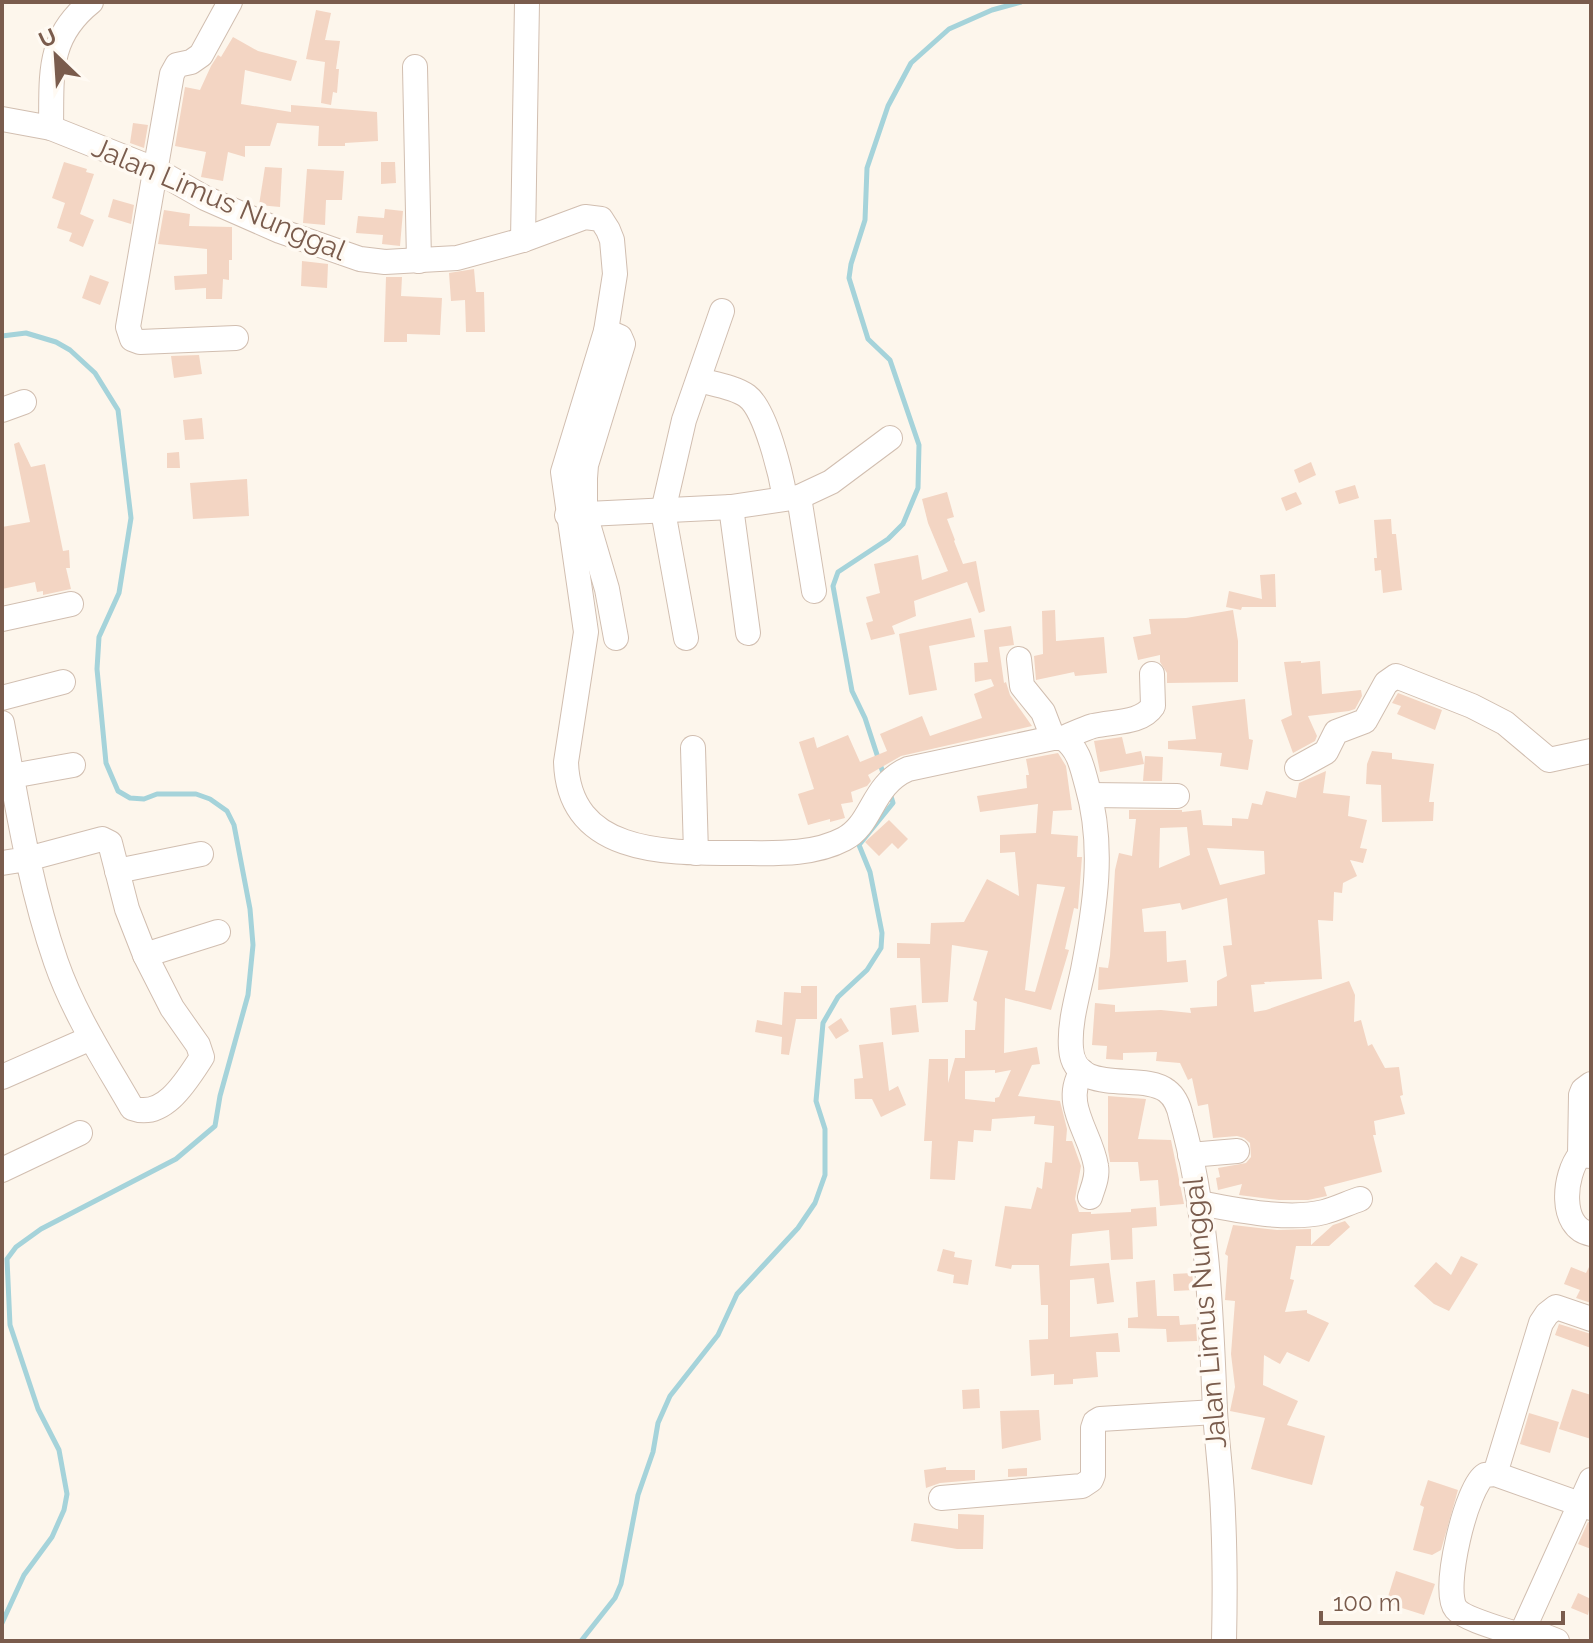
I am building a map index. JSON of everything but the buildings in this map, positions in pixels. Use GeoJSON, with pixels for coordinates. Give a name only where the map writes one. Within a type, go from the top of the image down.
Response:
{"type":"FeatureCollection","features":[{"type":"Feature","properties":{"kind":"street"},"geometry":{"type":"LineString","coordinates":[[51,128],[52,62],[56,49],[71,21],[91,2]]}},
{"type":"Feature","properties":{"kind":"street"},"geometry":{"type":"LineString","coordinates":[[230,2],[201,55],[196,60],[181,63],[175,69],[128,320],[130,336],[140,342],[236,338]]}},
{"type":"Feature","properties":{"kind":"street"},"geometry":{"type":"LineString","coordinates":[[523,240],[527,2]]}},
{"type":"Feature","properties":{"kind":"street"},"geometry":{"type":"LineString","coordinates":[[415,67],[419,261]]}},
{"type":"Feature","properties":{"kind":"street","name":"Jalan Limus Nunggal"},"geometry":{"type":"LineString","coordinates":[[2,119],[51,128],[154,169],[205,198],[329,250],[360,259],[385,262],[457,258],[523,240],[585,217],[596,217],[604,223],[612,240],[615,274],[606,331],[563,472],[576,515],[586,632],[566,762],[572,795],[585,816],[612,838],[632,846],[696,853],[774,853],[827,846],[854,834],[874,799],[898,773],[919,765],[1058,738],[1091,727],[1132,720],[1147,713],[1153,706],[1152,674]]}},
{"type":"Feature","properties":{"kind":"street"},"geometry":{"type":"LineString","coordinates":[[686,638],[663,511],[673,462],[722,311]]}},
{"type":"Feature","properties":{"kind":"street"},"geometry":{"type":"LineString","coordinates":[[699,380],[741,393],[753,403],[792,498],[814,591]]}},
{"type":"Feature","properties":{"kind":"street"},"geometry":{"type":"LineString","coordinates":[[616,638],[607,589],[576,515],[731,507],[792,498],[831,482],[890,438]]}},
{"type":"Feature","properties":{"kind":"street"},"geometry":{"type":"LineString","coordinates":[[731,507],[748,633]]}},
{"type":"Feature","properties":{"kind":"street"},"geometry":{"type":"LineString","coordinates":[[2,619],[71,604]]}},
{"type":"Feature","properties":{"kind":"street"},"geometry":{"type":"LineString","coordinates":[[1019,659],[1022,686],[1043,712],[1058,738],[1077,753],[1097,826],[1098,856],[1090,935],[1070,1044],[1073,1060],[1082,1071],[1076,1081],[1076,1114],[1096,1164],[1097,1174],[1090,1197]]}},
{"type":"Feature","properties":{"kind":"street"},"geometry":{"type":"LineString","coordinates":[[1297,768],[1326,752],[1336,732],[1365,721],[1386,683],[1396,676],[1472,706],[1505,723],[1549,760],[1591,751]]}},
{"type":"Feature","properties":{"kind":"street"},"geometry":{"type":"LineString","coordinates":[[2,698],[63,682]]}},
{"type":"Feature","properties":{"kind":"street"},"geometry":{"type":"LineString","coordinates":[[2,723],[27,859],[57,964],[91,1038],[132,1108],[143,1112],[154,1111],[172,1096],[202,1057],[145,955],[127,909],[110,843],[105,839],[27,859],[2,863]]}},
{"type":"Feature","properties":{"kind":"street"},"geometry":{"type":"LineString","coordinates":[[693,748],[696,853]]}},
{"type":"Feature","properties":{"kind":"street"},"geometry":{"type":"LineString","coordinates":[[12,776],[73,765]]}},
{"type":"Feature","properties":{"kind":"street"},"geometry":{"type":"LineString","coordinates":[[1090,795],[1177,796]]}},
{"type":"Feature","properties":{"kind":"street"},"geometry":{"type":"LineString","coordinates":[[117,871],[201,854]]}},
{"type":"Feature","properties":{"kind":"street"},"geometry":{"type":"LineString","coordinates":[[145,955],[218,932]]}},
{"type":"Feature","properties":{"kind":"street"},"geometry":{"type":"LineString","coordinates":[[3,1074],[91,1038]]}},
{"type":"Feature","properties":{"kind":"street","name":"Jalan Limus Nunggal"},"geometry":{"type":"LineString","coordinates":[[1082,1071],[1095,1078],[1155,1085],[1169,1092],[1178,1107],[1190,1155],[1207,1268],[1223,1514],[1224,1641]]}},
{"type":"Feature","properties":{"kind":"street"},"geometry":{"type":"LineString","coordinates":[[1591,1084],[1581,1095],[1586,1156],[1574,1164],[1567,1207],[1571,1222],[1581,1232],[1591,1234]]}},
{"type":"Feature","properties":{"kind":"street"},"geometry":{"type":"LineString","coordinates":[[2,1170],[80,1133]]}},
{"type":"Feature","properties":{"kind":"street"},"geometry":{"type":"LineString","coordinates":[[1190,1155],[1237,1151]]}},
{"type":"Feature","properties":{"kind":"street"},"geometry":{"type":"LineString","coordinates":[[1199,1203],[1262,1212],[1311,1214],[1326,1212],[1360,1199]]}},
{"type":"Feature","properties":{"kind":"street"},"geometry":{"type":"LineString","coordinates":[[1495,1474],[1541,1323],[1556,1307],[1591,1319]]}},
{"type":"Feature","properties":{"kind":"street"},"geometry":{"type":"LineString","coordinates":[[941,1498],[1082,1486],[1093,1475],[1093,1428],[1100,1419],[1215,1412]]}},
{"type":"Feature","properties":{"kind":"street"},"geometry":{"type":"LineString","coordinates":[[1557,1641],[1519,1635],[1456,1609],[1452,1600],[1451,1580],[1454,1556],[1476,1484],[1485,1475],[1495,1474],[1586,1507]]}},
{"type":"Feature","properties":{"kind":"street"},"geometry":{"type":"LineString","coordinates":[[1519,1635],[1586,1507],[1591,1480]]}},
{"type":"Feature","properties":{"kind":"waterway"},"geometry":{"type":"LineString","coordinates":[[884,776],[865,718],[852,691],[833,586],[838,572],[888,539],[903,524],[918,488],[919,445],[890,360],[868,339],[849,278],[865,220],[867,168],[888,106],[911,63],[949,29],[992,10],[1021,2]]}},
{"type":"Feature","properties":{"kind":"waterway"},"geometry":{"type":"LineString","coordinates":[[2,336],[26,333],[56,342],[70,350],[95,373],[118,410],[131,518],[119,593],[99,637],[97,669],[106,763],[118,791],[130,798],[196,794],[227,811],[234,825],[250,909],[253,945],[248,995],[220,1096],[215,1126],[176,1159],[41,1229],[16,1247],[7,1259],[10,1325],[38,1409],[59,1450],[67,1494],[64,1510],[52,1537],[24,1575],[2,1623]]}},
{"type":"Feature","properties":{"kind":"waterway"},"geometry":{"type":"LineString","coordinates":[[581,1641],[615,1598],[621,1584],[638,1495],[653,1452],[658,1423],[670,1396],[718,1335],[737,1294],[798,1228],[815,1203],[825,1175],[825,1129],[816,1101],[823,1023],[838,997],[867,970],[881,948],[882,933],[870,872],[859,845],[893,803],[890,793]]}}]}
